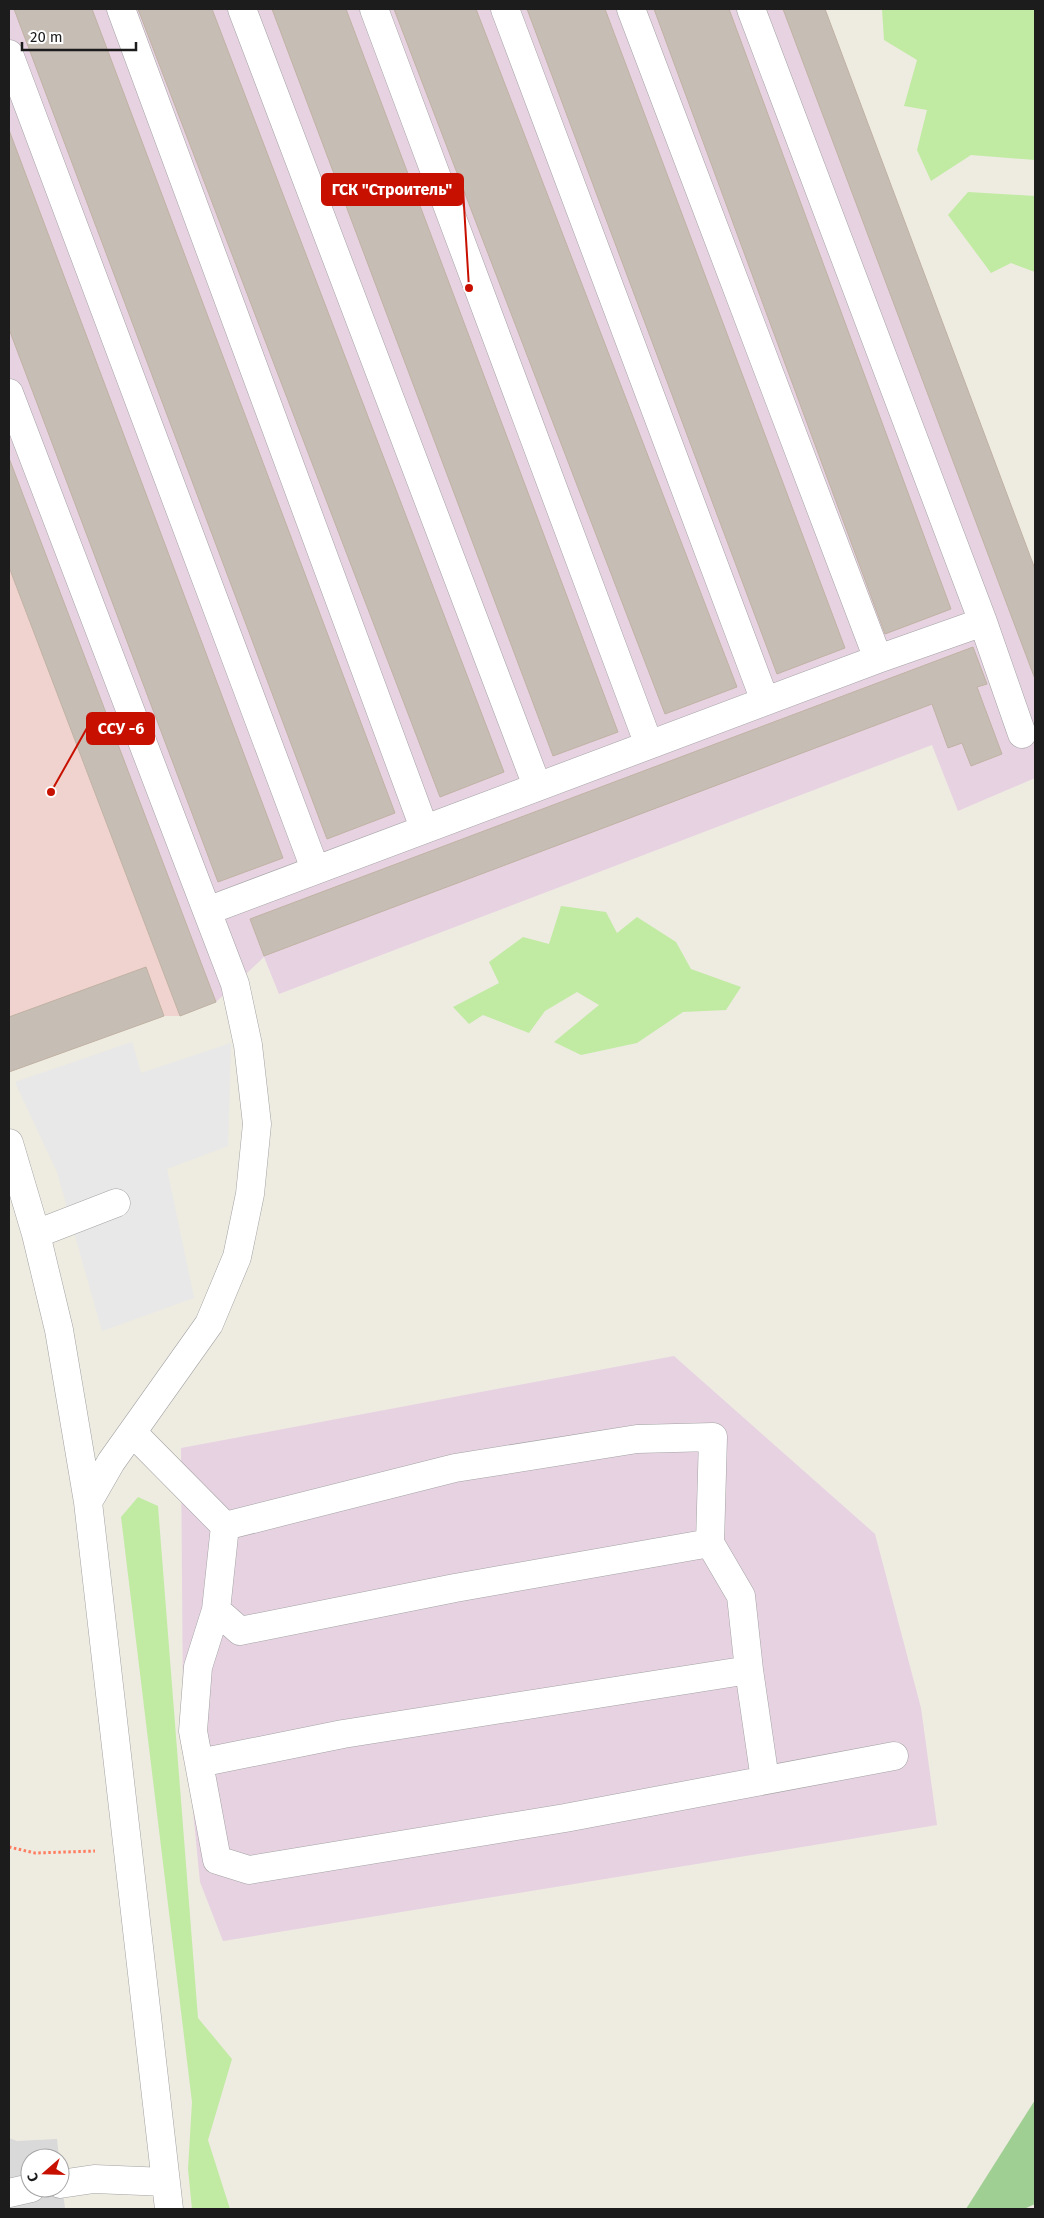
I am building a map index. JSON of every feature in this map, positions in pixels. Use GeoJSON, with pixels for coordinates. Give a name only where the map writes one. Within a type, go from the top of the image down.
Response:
{"type":"FeatureCollection","features":[{"type":"Feature","properties":{"kind":"street"},"geometry":{"type":"LineString","coordinates":[[121,9],[424,828]]}},
{"type":"Feature","properties":{"kind":"street"},"geometry":{"type":"LineString","coordinates":[[242,9],[537,786]]}},
{"type":"Feature","properties":{"kind":"street"},"geometry":{"type":"LineString","coordinates":[[374,9],[649,745]]}},
{"type":"Feature","properties":{"kind":"street"},"geometry":{"type":"LineString","coordinates":[[505,9],[765,701]]}},
{"type":"Feature","properties":{"kind":"street"},"geometry":{"type":"LineString","coordinates":[[631,9],[878,659]]}},
{"type":"Feature","properties":{"kind":"street"},"geometry":{"type":"LineString","coordinates":[[751,9],[982,622],[1022,734]]}},
{"type":"Feature","properties":{"kind":"street"},"geometry":{"type":"LineString","coordinates":[[9,54],[315,869]]}},
{"type":"Feature","properties":{"kind":"street"},"geometry":{"type":"LineString","coordinates":[[9,393],[235,984],[248,1045],[257,1124],[250,1194],[237,1257],[209,1324],[111,1462],[88,1502]]}},
{"type":"Feature","properties":{"kind":"street"},"geometry":{"type":"LineString","coordinates":[[207,910],[878,659],[982,622]]}},
{"type":"Feature","properties":{"kind":"street"},"geometry":{"type":"LineString","coordinates":[[9,1144],[36,1234],[60,1330],[88,1502],[169,2209]]}},
{"type":"Feature","properties":{"kind":"street"},"geometry":{"type":"LineString","coordinates":[[36,1234],[116,1203]]}},
{"type":"Feature","properties":{"kind":"street"},"geometry":{"type":"LineString","coordinates":[[133,1433],[225,1526]]}},
{"type":"Feature","properties":{"kind":"street"},"geometry":{"type":"LineString","coordinates":[[225,1526],[454,1468],[637,1439],[713,1437],[710,1543],[741,1596],[749,1670],[765,1780]]}},
{"type":"Feature","properties":{"kind":"street"},"geometry":{"type":"LineString","coordinates":[[225,1526],[216,1610],[198,1667],[193,1731],[217,1860],[249,1870],[565,1818],[894,1756]]}},
{"type":"Feature","properties":{"kind":"street"},"geometry":{"type":"LineString","coordinates":[[216,1610],[240,1630],[455,1588],[710,1543]]}},
{"type":"Feature","properties":{"kind":"street"},"geometry":{"type":"LineString","coordinates":[[199,1762],[343,1734],[749,1670]]}},
{"type":"Feature","properties":{"kind":"street"},"geometry":{"type":"LineString","coordinates":[[70,2183],[94,2179],[166,2182]]}},
{"type":"Feature","properties":{"kind":"path"},"geometry":{"type":"LineString","coordinates":[[9,1847],[35,1853],[128,1850]]}},
{"type":"Feature","properties":{"kind":"shaded area"},"geometry":{"type":"Polygon","coordinates":[[[9,9],[825,9],[1035,569],[1035,778],[958,811],[932,745],[279,994],[264,957],[216,1002],[180,1016],[9,567],[9,9]]]}},
{"type":"Feature","properties":{"kind":"shaded area"},"geometry":{"type":"Polygon","coordinates":[[[9,567],[180,1016],[164,1016],[9,1072],[9,567]]]}},
{"type":"Feature","properties":{"kind":"shaded area"},"geometry":{"type":"Polygon","coordinates":[[[132,1042],[141,1073],[231,1043],[228,1146],[167,1169],[194,1298],[102,1331],[57,1172],[15,1082],[132,1042]]]}},
{"type":"Feature","properties":{"kind":"shaded area"},"geometry":{"type":"Polygon","coordinates":[[[674,1356],[875,1534],[921,1708],[937,1825],[223,1941],[200,1882],[183,1708],[181,1448],[674,1356]]]}},
{"type":"Feature","properties":{"kind":"shaded area"},"geometry":{"type":"Polygon","coordinates":[[[9,2138],[17,2141],[57,2139],[58,2148],[20,2148],[20,2198],[64,2198],[65,2209],[9,2209],[9,2138]]]}},
{"type":"Feature","properties":{"kind":"green space"},"geometry":{"type":"Polygon","coordinates":[[[882,9],[1035,9],[1035,160],[971,155],[931,181],[917,150],[927,110],[904,106],[917,60],[884,40],[882,9]]]}},
{"type":"Feature","properties":{"kind":"green space"},"geometry":{"type":"Polygon","coordinates":[[[968,192],[1035,196],[1035,272],[1011,263],[991,273],[948,215],[968,192]]]}},
{"type":"Feature","properties":{"kind":"green space"},"geometry":{"type":"Polygon","coordinates":[[[561,906],[606,912],[617,933],[637,917],[676,942],[691,969],[741,987],[726,1010],[683,1012],[637,1043],[581,1055],[554,1042],[599,1005],[577,992],[545,1011],[529,1033],[483,1015],[469,1024],[453,1007],[499,983],[489,962],[523,937],[549,944],[561,906]]]}},
{"type":"Feature","properties":{"kind":"green space"},"geometry":{"type":"Polygon","coordinates":[[[138,1497],[158,1506],[198,2018],[232,2059],[208,2140],[230,2209],[192,2209],[188,2169],[192,2102],[121,1517],[138,1497]]]}},
{"type":"Feature","properties":{"kind":"green space"},"geometry":{"type":"Polygon","coordinates":[[[1035,2100],[1035,2204],[1024,2209],[966,2209],[1035,2100]]]}},
{"type":"Feature","properties":{"kind":"building"},"geometry":{"type":"Polygon","coordinates":[[[14,9],[92,9],[395,813],[327,839],[14,9]]]}},
{"type":"Feature","properties":{"kind":"building"},"geometry":{"type":"Polygon","coordinates":[[[138,9],[212,9],[504,772],[440,797],[138,9]]]}},
{"type":"Feature","properties":{"kind":"building"},"geometry":{"type":"Polygon","coordinates":[[[272,9],[346,9],[618,732],[553,756],[272,9]]]}},
{"type":"Feature","properties":{"kind":"building"},"geometry":{"type":"Polygon","coordinates":[[[394,9],[476,9],[737,687],[665,714],[394,9]]]}},
{"type":"Feature","properties":{"kind":"building"},"geometry":{"type":"Polygon","coordinates":[[[527,9],[605,9],[845,648],[777,674],[527,9]]]}},
{"type":"Feature","properties":{"kind":"building"},"geometry":{"type":"Polygon","coordinates":[[[654,9],[729,9],[951,609],[885,634],[654,9]]]}},
{"type":"Feature","properties":{"kind":"building"},"geometry":{"type":"Polygon","coordinates":[[[783,9],[825,9],[1035,569],[1035,679],[783,9]]]}},
{"type":"Feature","properties":{"kind":"building"},"geometry":{"type":"Polygon","coordinates":[[[9,130],[283,858],[218,882],[9,329],[9,130]]]}},
{"type":"Feature","properties":{"kind":"building"},"geometry":{"type":"Polygon","coordinates":[[[9,458],[216,1002],[180,1016],[9,567],[9,458]]]}},
{"type":"Feature","properties":{"kind":"building"},"geometry":{"type":"Polygon","coordinates":[[[973,647],[987,684],[977,687],[1002,754],[971,766],[962,743],[948,748],[932,704],[264,956],[250,919],[973,647]]]}},
{"type":"Feature","properties":{"kind":"building"},"geometry":{"type":"Polygon","coordinates":[[[146,967],[164,1016],[9,1072],[9,1017],[146,967]]]}},
{"type":"Feature","properties":{"kind":"place","name":"ГСК \"Строитель\""},"geometry":{"type":"Point","coordinates":[469,288]}},
{"type":"Feature","properties":{"kind":"place","name":"ССУ -6"},"geometry":{"type":"Point","coordinates":[51,792]}}]}
